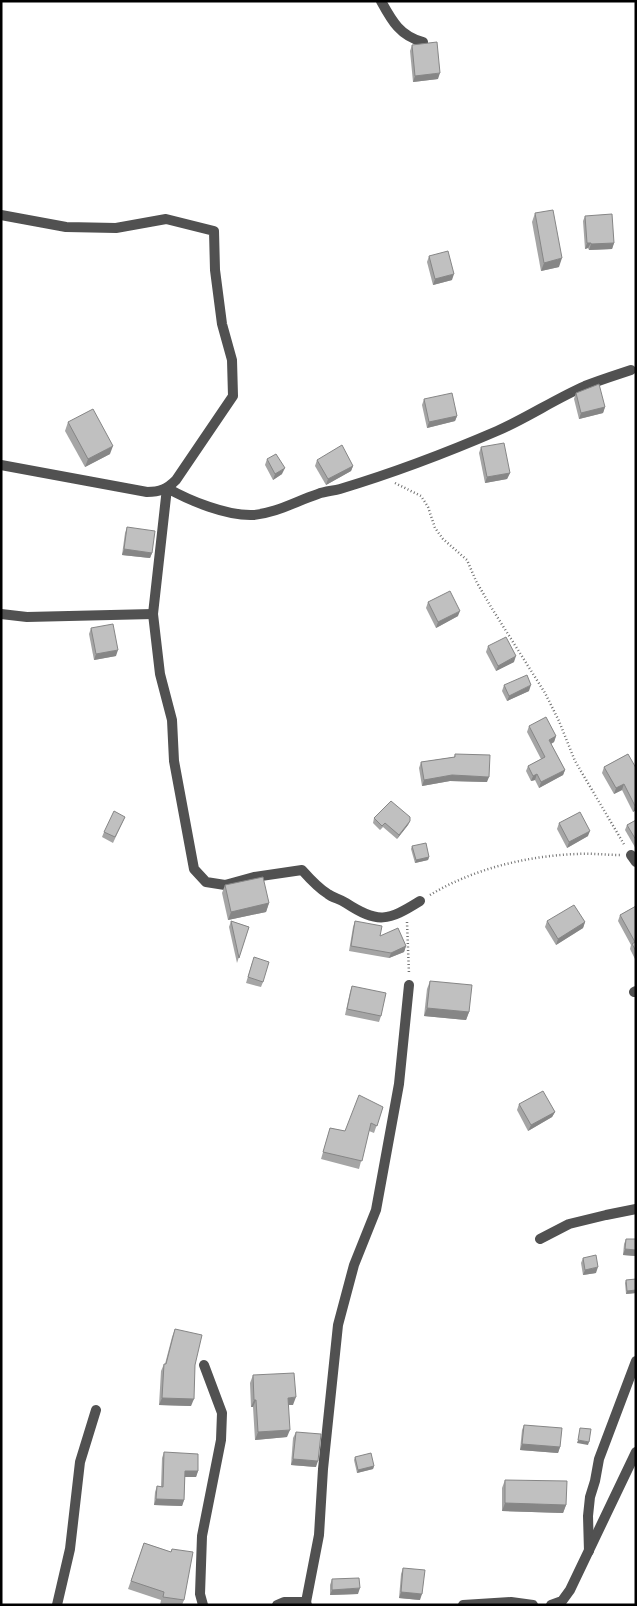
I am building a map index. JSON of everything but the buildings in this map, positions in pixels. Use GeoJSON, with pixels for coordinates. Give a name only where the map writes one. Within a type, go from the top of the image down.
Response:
{"type":"FeatureCollection","features":[{"type":"Feature","properties":{"kind":"street"},"geometry":{"type":"LineString","coordinates":[[381,1],[392,22],[409,38],[423,42]]}},
{"type":"Feature","properties":{"kind":"street"},"geometry":{"type":"LineString","coordinates":[[1,215],[66,227],[116,228],[166,218],[214,231],[215,270],[222,324],[232,360],[233,396],[176,480],[167,488],[158,492],[147,492],[1,465]]}},
{"type":"Feature","properties":{"kind":"street"},"geometry":{"type":"LineString","coordinates":[[167,488],[189,500],[210,507],[252,515],[290,506],[304,498],[337,490],[384,474],[495,432],[584,386],[631,370]]}},
{"type":"Feature","properties":{"kind":"street"},"geometry":{"type":"LineString","coordinates":[[167,488],[153,614],[160,674],[172,720],[174,762],[194,869],[206,882],[225,885],[254,876],[302,870],[329,895],[375,918],[399,915],[420,901]]}},
{"type":"Feature","properties":{"kind":"street"},"geometry":{"type":"LineString","coordinates":[[1,614],[27,617],[153,614]]}},
{"type":"Feature","properties":{"kind":"street"},"geometry":{"type":"LineString","coordinates":[[276,1605],[284,1602],[307,1603],[319,1535],[322,1469],[338,1325],[354,1265],[376,1210],[399,1084],[409,985]]}},
{"type":"Feature","properties":{"kind":"street"},"geometry":{"type":"LineString","coordinates":[[540,1239],[569,1224],[636,1209]]}},
{"type":"Feature","properties":{"kind":"street"},"geometry":{"type":"LineString","coordinates":[[589,1551],[588,1516],[590,1497],[599,1458],[636,1361]]}},
{"type":"Feature","properties":{"kind":"street"},"geometry":{"type":"LineString","coordinates":[[203,1605],[200,1594],[202,1536],[221,1440],[222,1413],[204,1365]]}},
{"type":"Feature","properties":{"kind":"street"},"geometry":{"type":"LineString","coordinates":[[57,1605],[70,1549],[80,1462],[96,1410]]}},
{"type":"Feature","properties":{"kind":"street"},"geometry":{"type":"LineString","coordinates":[[551,1605],[562,1600],[570,1590],[636,1452]]}},
{"type":"Feature","properties":{"kind":"street"},"geometry":{"type":"LineString","coordinates":[[464,1605],[511,1602],[533,1605]]}},
{"type":"Feature","properties":{"kind":"path"},"geometry":{"type":"LineString","coordinates":[[384,474],[395,483],[421,496],[443,539],[467,560],[491,607],[545,693],[559,721],[575,761],[633,859]]}},
{"type":"Feature","properties":{"kind":"path"},"geometry":{"type":"LineString","coordinates":[[420,901],[440,889],[487,870],[521,860],[577,854],[633,859]]}},
{"type":"Feature","properties":{"kind":"path"},"geometry":{"type":"LineString","coordinates":[[407,921],[409,985]]}}]}
